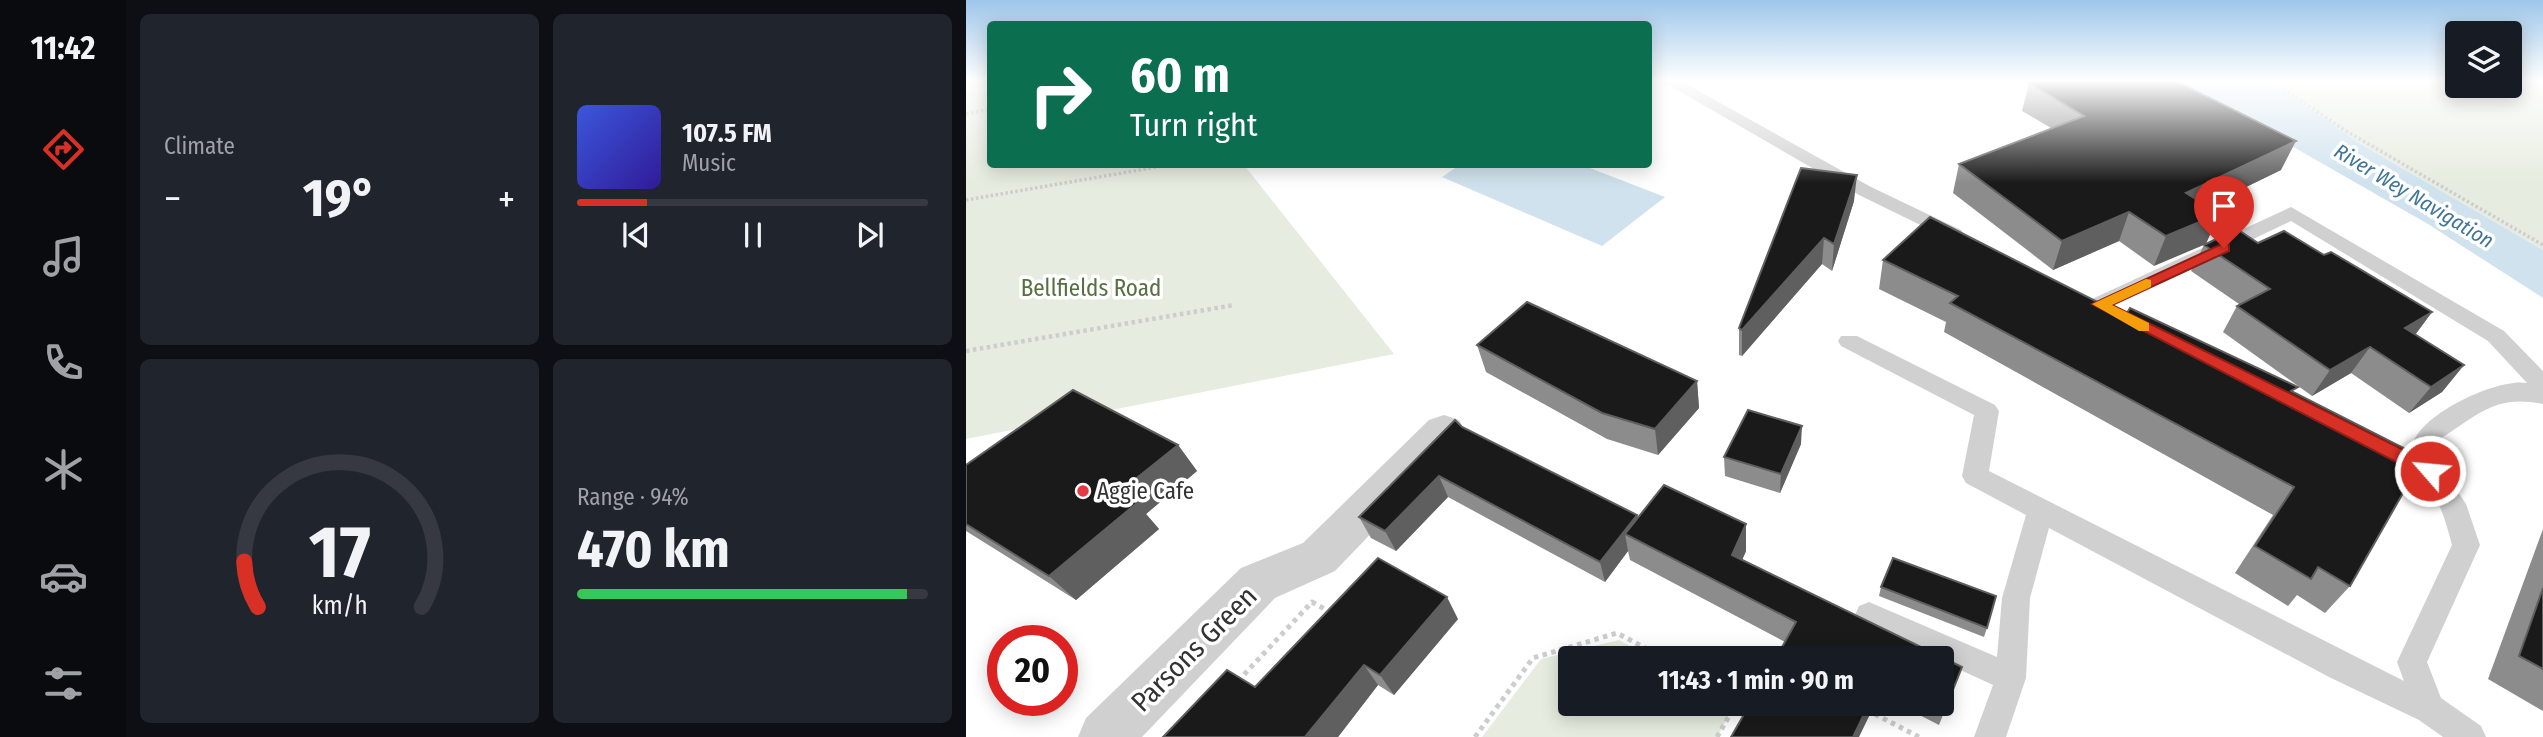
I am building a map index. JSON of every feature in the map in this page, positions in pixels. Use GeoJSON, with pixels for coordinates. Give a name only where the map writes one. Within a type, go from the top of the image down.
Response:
{"type":"FeatureCollection","features":[{"type":"Feature","properties":{"kind":"street","name":"Parsons Green"},"geometry":{"type":"LineString","coordinates":[[1105,737],[1258,583],[1319,557],[1444,431]]}},
{"type":"Feature","properties":{"kind":"lane"},"geometry":{"type":"LineString","coordinates":[[1729,114],[1865,191],[1976,245]]}},
{"type":"Feature","properties":{"kind":"lane"},"geometry":{"type":"LineString","coordinates":[[2099,304],[2249,236],[2291,213],[2496,336],[2543,386]]}},
{"type":"Feature","properties":{"kind":"lane"},"geometry":{"type":"LineString","coordinates":[[2075,292],[2124,317]]}},
{"type":"Feature","properties":{"kind":"lane"},"geometry":{"type":"LineString","coordinates":[[1849,341],[1987,411],[1975,477],[2340,667],[2430,709],[2470,737]]}},
{"type":"Feature","properties":{"kind":"lane"},"geometry":{"type":"LineString","coordinates":[[2430,709],[2412,662],[2466,545],[2453,504],[2430,471],[2423,447],[2431,432],[2490,396],[2518,390],[2543,394]]}},
{"type":"Feature","properties":{"kind":"lane"},"geometry":{"type":"LineString","coordinates":[[2368,440],[2430,471]]}},
{"type":"Feature","properties":{"kind":"lane"},"geometry":{"type":"LineString","coordinates":[[1990,737],[2011,678],[2016,598],[2041,509]]}},
{"type":"Feature","properties":{"kind":"lane"},"geometry":{"type":"LineString","coordinates":[[1869,615],[2011,678]]}},
{"type":"Feature","properties":{"kind":"path"},"geometry":{"type":"LineString","coordinates":[[2321,114],[2543,244]]}},
{"type":"Feature","properties":{"kind":"path"},"geometry":{"type":"LineString","coordinates":[[966,200],[1151,168]]}},
{"type":"Feature","properties":{"kind":"path"},"geometry":{"type":"LineString","coordinates":[[966,351],[1234,305]]}},
{"type":"Feature","properties":{"kind":"path"},"geometry":{"type":"LineString","coordinates":[[1231,689],[1312,602],[1342,618]]}},
{"type":"Feature","properties":{"kind":"path"},"geometry":{"type":"LineString","coordinates":[[1571,646],[1616,632],[1642,646]]}},
{"type":"Feature","properties":{"kind":"path"},"geometry":{"type":"LineString","coordinates":[[1475,737],[1533,658],[1558,650]]}},
{"type":"Feature","properties":{"kind":"path"},"geometry":{"type":"LineString","coordinates":[[1717,737],[1729,716]]}},
{"type":"Feature","properties":{"kind":"path"},"geometry":{"type":"LineString","coordinates":[[1878,716],[1919,737]]}},
{"type":"Feature","properties":{"kind":"green space","name":"Bellfields Road"},"geometry":{"type":"Polygon","coordinates":[[[966,114],[987,114],[987,168],[1246,168],[1394,354],[966,439],[966,114]]]}},
{"type":"Feature","properties":{"kind":"green space"},"geometry":{"type":"Polygon","coordinates":[[[2319,114],[2543,114],[2543,250],[2359,143],[2319,114]]]}},
{"type":"Feature","properties":{"kind":"green space"},"geometry":{"type":"Polygon","coordinates":[[[1619,640],[1630,646],[1594,646],[1619,640]]]}},
{"type":"Feature","properties":{"kind":"green space"},"geometry":{"type":"Polygon","coordinates":[[[1558,655],[1558,716],[1728,716],[1717,737],[1482,737],[1541,659],[1558,655]]]}},
{"type":"Feature","properties":{"kind":"water","name":"River Wey Navigation"},"geometry":{"type":"Polygon","coordinates":[[[2236,114],[2319,114],[2359,143],[2543,250],[2543,298],[2428,224],[2236,114]]]}},
{"type":"Feature","properties":{"kind":"water"},"geometry":{"type":"Polygon","coordinates":[[[1455,168],[1590,168],[1665,197],[1602,246],[1442,177],[1455,168]]]}},
{"type":"Feature","properties":{"kind":"building"},"geometry":{"type":"Polygon","coordinates":[[[2081,114],[2243,114],[2296,141],[2186,193],[2219,214],[2166,236],[2129,212],[2062,241],[1959,164],[2084,116],[2081,114]]]}},
{"type":"Feature","properties":{"kind":"building"},"geometry":{"type":"Polygon","coordinates":[[[1801,168],[1857,175],[1834,244],[1824,238],[1742,330],[1739,328],[1801,168]]]}},
{"type":"Feature","properties":{"kind":"building"},"geometry":{"type":"Polygon","coordinates":[[[1930,217],[2125,316],[2130,308],[2298,387],[2291,391],[2423,458],[2350,586],[2318,567],[2311,579],[2255,546],[2294,487],[1950,303],[1958,296],[1883,260],[1930,217]]]}},
{"type":"Feature","properties":{"kind":"building"},"geometry":{"type":"Polygon","coordinates":[[[2237,229],[2258,243],[2284,231],[2324,255],[2331,252],[2432,312],[2405,328],[2464,365],[2431,387],[2370,347],[2330,370],[2237,306],[2270,289],[2204,245],[2237,229]]]}},
{"type":"Feature","properties":{"kind":"building"},"geometry":{"type":"Polygon","coordinates":[[[1527,302],[1697,381],[1655,429],[1602,413],[1477,345],[1527,302]]]}},
{"type":"Feature","properties":{"kind":"building","name":"Aggie Cafe"},"geometry":{"type":"Polygon","coordinates":[[[1073,390],[1178,445],[1118,493],[1137,503],[1049,576],[966,524],[966,465],[1073,390]]]}},
{"type":"Feature","properties":{"kind":"building"},"geometry":{"type":"Polygon","coordinates":[[[1748,410],[1802,426],[1781,474],[1724,457],[1748,410]]]}},
{"type":"Feature","properties":{"kind":"building"},"geometry":{"type":"Polygon","coordinates":[[[1455,420],[1462,427],[1637,515],[1600,562],[1439,476],[1385,531],[1359,517],[1455,420]]]}},
{"type":"Feature","properties":{"kind":"building"},"geometry":{"type":"Polygon","coordinates":[[[1664,485],[1746,524],[1732,555],[1919,646],[1783,646],[1796,622],[1625,534],[1664,485]]]}},
{"type":"Feature","properties":{"kind":"building"},"geometry":{"type":"Polygon","coordinates":[[[1378,558],[1447,597],[1380,675],[1364,665],[1305,737],[1163,737],[1227,670],[1255,687],[1378,558]]]}},
{"type":"Feature","properties":{"kind":"building"},"geometry":{"type":"Polygon","coordinates":[[[1893,558],[1996,596],[1987,628],[1881,587],[1893,558]]]}},
{"type":"Feature","properties":{"kind":"building"},"geometry":{"type":"Polygon","coordinates":[[[2543,588],[2543,669],[2519,656],[2543,588]]]}},
{"type":"Feature","properties":{"kind":"building"},"geometry":{"type":"Polygon","coordinates":[[[1954,663],[1962,667],[1954,687],[1954,663]]]}},
{"type":"Feature","properties":{"kind":"building"},"geometry":{"type":"Polygon","coordinates":[[[1743,716],[1863,716],[1853,737],[1731,737],[1743,716]]]}},
{"type":"Feature","properties":{"kind":"slow traffic"},"geometry":{"type":"LineString","coordinates":[[2144,327],[2099,304],[2146,283]]}},
{"type":"Feature","properties":{"kind":"place","name":"Aggie Cafe"},"geometry":{"type":"Point","coordinates":[1083,491]}},
{"type":"Feature","properties":{"kind":"route"},"geometry":{"type":"LineString","coordinates":[[2224,248],[2099,304],[2430,471]]}}]}
